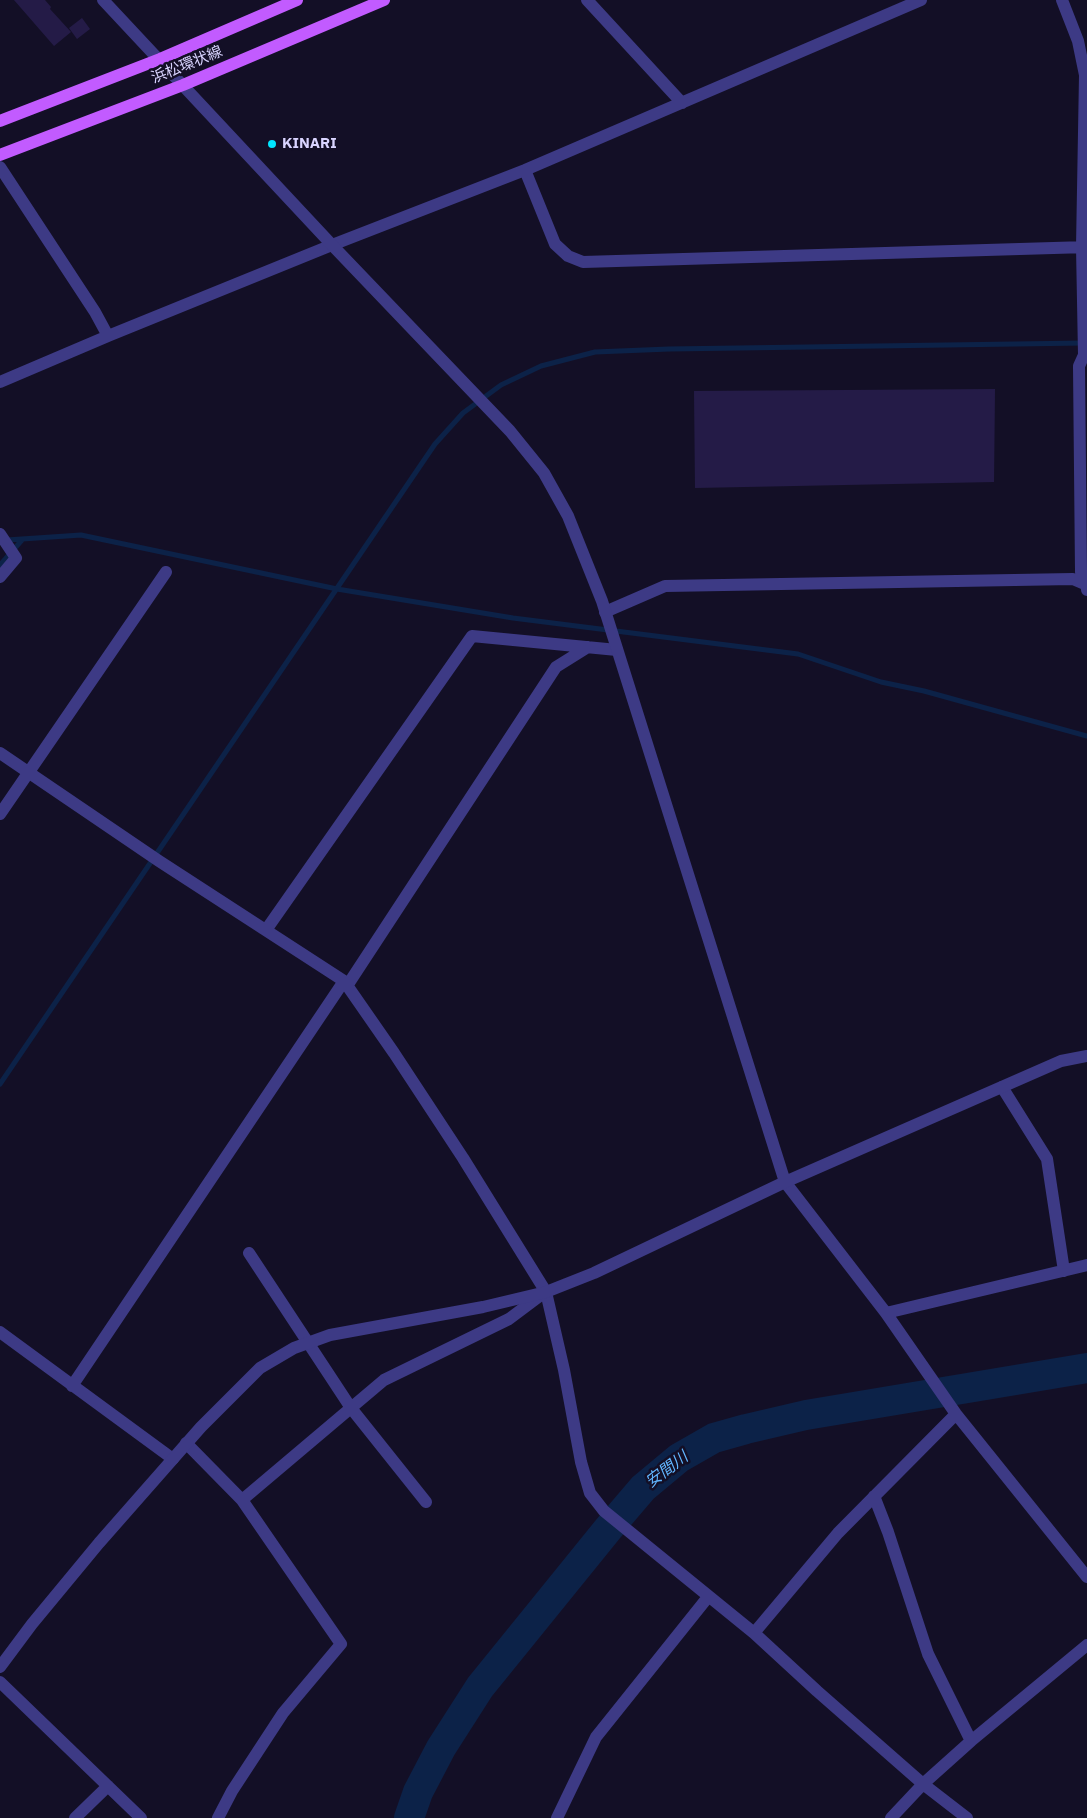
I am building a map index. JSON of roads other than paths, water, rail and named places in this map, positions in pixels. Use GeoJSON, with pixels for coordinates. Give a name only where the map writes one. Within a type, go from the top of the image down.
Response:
{"type":"FeatureCollection","features":[{"type":"Feature","properties":{"kind":"main road","name":"浜松環状線"},"geometry":{"type":"LineString","coordinates":[[0,121],[160,59],[297,0]]}},
{"type":"Feature","properties":{"kind":"main road","name":"浜松環状線"},"geometry":{"type":"LineString","coordinates":[[0,155],[183,85],[384,0]]}},
{"type":"Feature","properties":{"kind":"street"},"geometry":{"type":"LineString","coordinates":[[103,0],[510,431],[544,473],[568,516],[606,615],[785,1182],[886,1313],[956,1414],[1087,1577]]}},
{"type":"Feature","properties":{"kind":"street"},"geometry":{"type":"LineString","coordinates":[[587,0],[682,103]]}},
{"type":"Feature","properties":{"kind":"street"},"geometry":{"type":"LineString","coordinates":[[0,382],[332,244],[525,170],[682,103],[900,4],[921,0]]}},
{"type":"Feature","properties":{"kind":"street"},"geometry":{"type":"LineString","coordinates":[[1062,0],[1078,41],[1084,75],[1084,355],[1079,366],[1083,434],[1081,572],[1087,585],[1087,590]]}},
{"type":"Feature","properties":{"kind":"street"},"geometry":{"type":"LineString","coordinates":[[0,167],[96,312],[108,336]]}},
{"type":"Feature","properties":{"kind":"street"},"geometry":{"type":"LineString","coordinates":[[525,170],[555,244],[568,256],[583,262],[1085,247]]}},
{"type":"Feature","properties":{"kind":"street"},"geometry":{"type":"LineString","coordinates":[[0,534],[16,558],[0,577]]}},
{"type":"Feature","properties":{"kind":"street"},"geometry":{"type":"LineString","coordinates":[[0,814],[166,572]]}},
{"type":"Feature","properties":{"kind":"street"},"geometry":{"type":"LineString","coordinates":[[606,615],[664,586],[1074,579],[1087,585]]}},
{"type":"Feature","properties":{"kind":"street"},"geometry":{"type":"LineString","coordinates":[[266,930],[472,636],[588,647],[616,646]]}},
{"type":"Feature","properties":{"kind":"street"},"geometry":{"type":"LineString","coordinates":[[72,1386],[345,984],[556,667],[588,647]]}},
{"type":"Feature","properties":{"kind":"street"},"geometry":{"type":"LineString","coordinates":[[0,753],[345,984],[394,1053],[463,1158],[546,1292],[564,1370],[581,1462],[590,1493],[604,1510],[754,1633],[923,1784],[967,1818]]}},
{"type":"Feature","properties":{"kind":"street"},"geometry":{"type":"LineString","coordinates":[[0,1667],[32,1624],[186,1443],[260,1368],[294,1348],[330,1335],[483,1307],[546,1292],[594,1273],[785,1182],[1002,1087],[1061,1062],[1087,1056]]}},
{"type":"Feature","properties":{"kind":"street"},"geometry":{"type":"LineString","coordinates":[[1002,1087],[1047,1159],[1064,1271]]}},
{"type":"Feature","properties":{"kind":"street"},"geometry":{"type":"LineString","coordinates":[[249,1253],[351,1408],[426,1502]]}},
{"type":"Feature","properties":{"kind":"street"},"geometry":{"type":"LineString","coordinates":[[886,1313],[1087,1265]]}},
{"type":"Feature","properties":{"kind":"street"},"geometry":{"type":"LineString","coordinates":[[242,1500],[384,1380],[509,1319],[546,1292]]}},
{"type":"Feature","properties":{"kind":"street"},"geometry":{"type":"LineString","coordinates":[[0,1332],[173,1459]]}},
{"type":"Feature","properties":{"kind":"street"},"geometry":{"type":"LineString","coordinates":[[754,1633],[838,1533],[956,1414]]}},
{"type":"Feature","properties":{"kind":"street"},"geometry":{"type":"LineString","coordinates":[[186,1443],[242,1500],[341,1644],[283,1713],[232,1791],[218,1818]]}},
{"type":"Feature","properties":{"kind":"street"},"geometry":{"type":"LineString","coordinates":[[874,1496],[891,1541],[928,1654],[971,1741]]}},
{"type":"Feature","properties":{"kind":"street"},"geometry":{"type":"LineString","coordinates":[[556,1818],[596,1737],[708,1597]]}},
{"type":"Feature","properties":{"kind":"street"},"geometry":{"type":"LineString","coordinates":[[892,1818],[923,1784],[971,1741],[1087,1645]]}},
{"type":"Feature","properties":{"kind":"street"},"geometry":{"type":"LineString","coordinates":[[0,1682],[141,1818]]}},
{"type":"Feature","properties":{"kind":"street"},"geometry":{"type":"LineString","coordinates":[[74,1818],[108,1786]]}},
{"type":"Feature","properties":{"kind":"waterway"},"geometry":{"type":"LineString","coordinates":[[0,1084],[435,444],[463,413],[501,385],[541,366],[595,352],[669,349],[1084,343]]}},
{"type":"Feature","properties":{"kind":"waterway"},"geometry":{"type":"LineString","coordinates":[[7,540],[81,535],[337,589],[513,618],[798,654],[881,682],[924,691],[1087,736]]}},
{"type":"Feature","properties":{"kind":"waterway"},"geometry":{"type":"LineString","coordinates":[[0,565],[22,540]]}},
{"type":"Feature","properties":{"kind":"waterway","name":"安間川"},"geometry":{"type":"LineString","coordinates":[[409,1818],[418,1792],[441,1748],[480,1687],[643,1488],[679,1458],[714,1438],[806,1415],[1087,1368]]}},
{"type":"Feature","properties":{"kind":"place","name":"KINARI"},"geometry":{"type":"Point","coordinates":[272,144]}}]}
